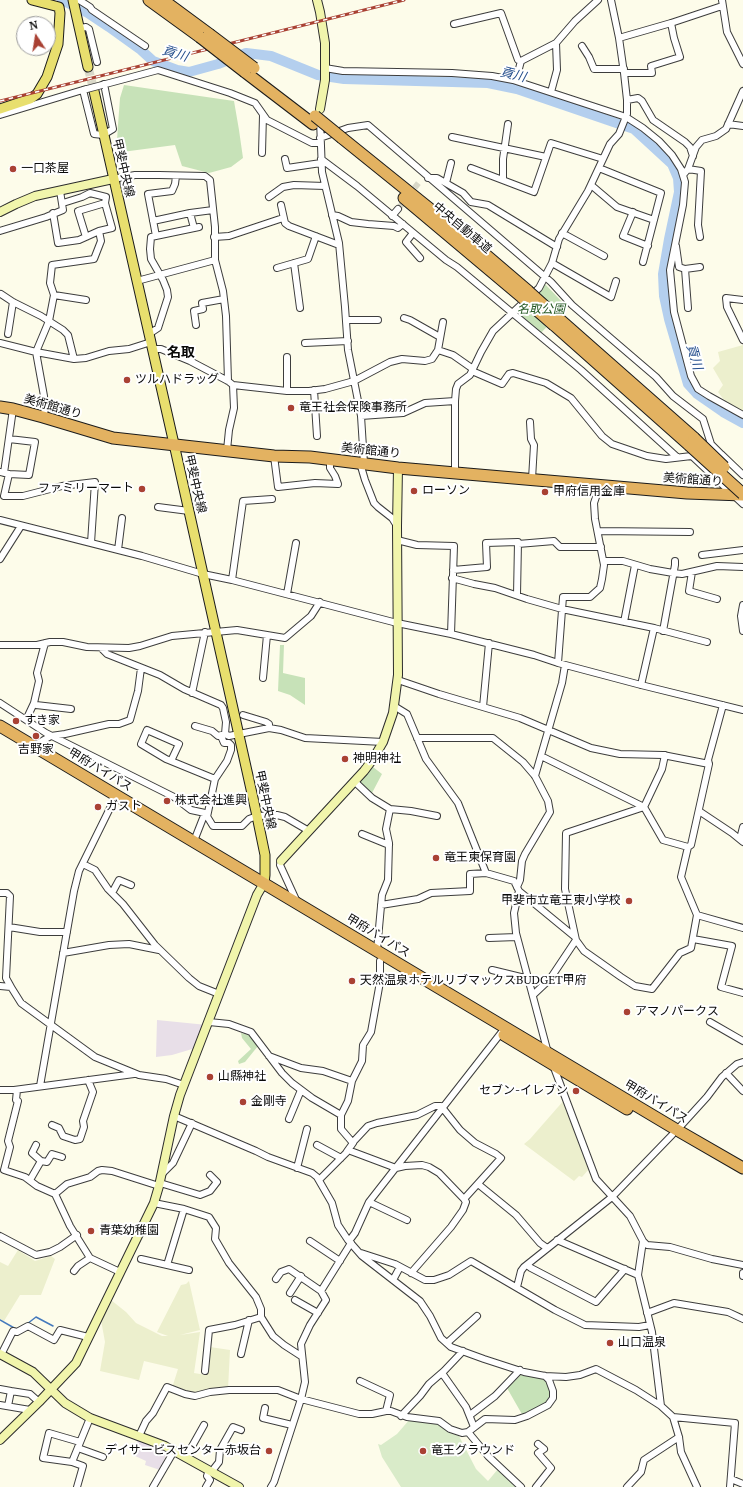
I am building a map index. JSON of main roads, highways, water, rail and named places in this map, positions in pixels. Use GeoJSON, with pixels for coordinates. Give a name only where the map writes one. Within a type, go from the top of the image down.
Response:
{"type":"FeatureCollection","features":[{"type":"Feature","properties":{"kind":"highway","name":"中央自動車道"},"geometry":{"type":"LineString","coordinates":[[149,0],[204,36]]}},
{"type":"Feature","properties":{"kind":"highway","name":"中央自動車道"},"geometry":{"type":"LineString","coordinates":[[162,0],[204,36],[249,70],[316,116],[341,141],[450,235],[526,294],[692,442],[743,484]]}},
{"type":"Feature","properties":{"kind":"highway","name":"美術館通り"},"geometry":{"type":"LineString","coordinates":[[0,407],[43,417],[113,438],[274,456],[362,463],[398,468],[681,492],[740,495]]}},
{"type":"Feature","properties":{"kind":"highway","name":"中央自動車道"},"geometry":{"type":"LineString","coordinates":[[692,442],[740,495]]}},
{"type":"Feature","properties":{"kind":"highway","name":"甲府バイパス"},"geometry":{"type":"LineString","coordinates":[[0,726],[194,841],[380,961],[553,1065],[675,1133],[743,1168]]}},
{"type":"Feature","properties":{"kind":"highway","name":"甲府バイパス"},"geometry":{"type":"LineString","coordinates":[[0,735],[113,802],[262,886],[297,903],[377,950],[548,1053],[743,1177]]}},
{"type":"Feature","properties":{"kind":"main road"},"geometry":{"type":"LineString","coordinates":[[0,109],[30,99],[38,94],[47,77],[58,44],[59,7],[32,0]]}},
{"type":"Feature","properties":{"kind":"main road"},"geometry":{"type":"LineString","coordinates":[[73,0],[88,67]]}},
{"type":"Feature","properties":{"kind":"main road","name":"甲斐中央線"},"geometry":{"type":"LineString","coordinates":[[88,90],[103,135],[137,281],[257,816],[265,855],[266,875],[262,886]]}},
{"type":"Feature","properties":{"kind":"waterway","name":"貢川"},"geometry":{"type":"LineString","coordinates":[[62,0],[88,13],[109,27],[141,50],[153,61],[177,70],[189,72],[218,64],[246,53],[271,56],[318,75],[344,79],[488,83],[517,89],[634,129],[672,164],[678,178],[679,192],[663,274],[664,296],[669,319],[688,384],[697,394],[723,412],[743,423]]}},
{"type":"Feature","properties":{"kind":"waterway"},"geometry":{"type":"LineString","coordinates":[[27,1324],[36,1317],[53,1326]]}},
{"type":"Feature","properties":{"kind":"waterway"},"geometry":{"type":"LineString","coordinates":[[0,1320],[16,1329]]}},
{"type":"Feature","properties":{"kind":"tunnel"},"geometry":{"type":"LineString","coordinates":[[88,67],[94,91]]}},
{"type":"Feature","properties":{"kind":"tunnel"},"geometry":{"type":"LineString","coordinates":[[398,209],[420,181]]}},
{"type":"Feature","properties":{"kind":"railway"},"geometry":{"type":"LineString","coordinates":[[0,101],[404,0]]}},
{"type":"Feature","properties":{"kind":"place","name":"一口茶屋"},"geometry":{"type":"Point","coordinates":[13,169]}},
{"type":"Feature","properties":{"kind":"place","name":"ツルハドラッグ"},"geometry":{"type":"Point","coordinates":[127,380]}},
{"type":"Feature","properties":{"kind":"place","name":"竜王社会保険事務所"},"geometry":{"type":"Point","coordinates":[291,408]}},
{"type":"Feature","properties":{"kind":"place","name":"ファミリーマート"},"geometry":{"type":"Point","coordinates":[142,489]}},
{"type":"Feature","properties":{"kind":"place","name":"ローソン"},"geometry":{"type":"Point","coordinates":[414,491]}},
{"type":"Feature","properties":{"kind":"place","name":"甲府信用金庫"},"geometry":{"type":"Point","coordinates":[545,492]}},
{"type":"Feature","properties":{"kind":"place","name":"すき家"},"geometry":{"type":"Point","coordinates":[16,721]}},
{"type":"Feature","properties":{"kind":"place","name":"吉野家"},"geometry":{"type":"Point","coordinates":[36,736]}},
{"type":"Feature","properties":{"kind":"place","name":"神明神社"},"geometry":{"type":"Point","coordinates":[345,759]}},
{"type":"Feature","properties":{"kind":"place","name":"株式会社進興"},"geometry":{"type":"Point","coordinates":[167,801]}},
{"type":"Feature","properties":{"kind":"place","name":"ガスト"},"geometry":{"type":"Point","coordinates":[98,807]}},
{"type":"Feature","properties":{"kind":"place","name":"竜王東保育園"},"geometry":{"type":"Point","coordinates":[436,858]}},
{"type":"Feature","properties":{"kind":"place","name":"甲斐市立竜王東小学校"},"geometry":{"type":"Point","coordinates":[629,901]}},
{"type":"Feature","properties":{"kind":"place","name":"天然温泉ホテルリブマックスBUDGET甲府"},"geometry":{"type":"Point","coordinates":[352,981]}},
{"type":"Feature","properties":{"kind":"place","name":"アマノパークス"},"geometry":{"type":"Point","coordinates":[627,1012]}},
{"type":"Feature","properties":{"kind":"place","name":"山縣神社"},"geometry":{"type":"Point","coordinates":[210,1077]}},
{"type":"Feature","properties":{"kind":"place","name":"セブン-イレブン"},"geometry":{"type":"Point","coordinates":[576,1091]}},
{"type":"Feature","properties":{"kind":"place","name":"金剛寺"},"geometry":{"type":"Point","coordinates":[243,1102]}},
{"type":"Feature","properties":{"kind":"place","name":"青葉幼稚園"},"geometry":{"type":"Point","coordinates":[91,1231]}},
{"type":"Feature","properties":{"kind":"place","name":"山口温泉"},"geometry":{"type":"Point","coordinates":[610,1343]}},
{"type":"Feature","properties":{"kind":"place","name":"デイサービスセンター赤坂台"},"geometry":{"type":"Point","coordinates":[269,1451]}},
{"type":"Feature","properties":{"kind":"place","name":"竜王グラウンド"},"geometry":{"type":"Point","coordinates":[423,1451]}},
{"type":"Feature","properties":{"kind":"district","name":"名取"},"geometry":{"type":"Point","coordinates":[181,353]}},
{"type":"Feature","properties":{"kind":"park label","name":"名取公園"},"geometry":{"type":"Point","coordinates":[541,310]}}]}
